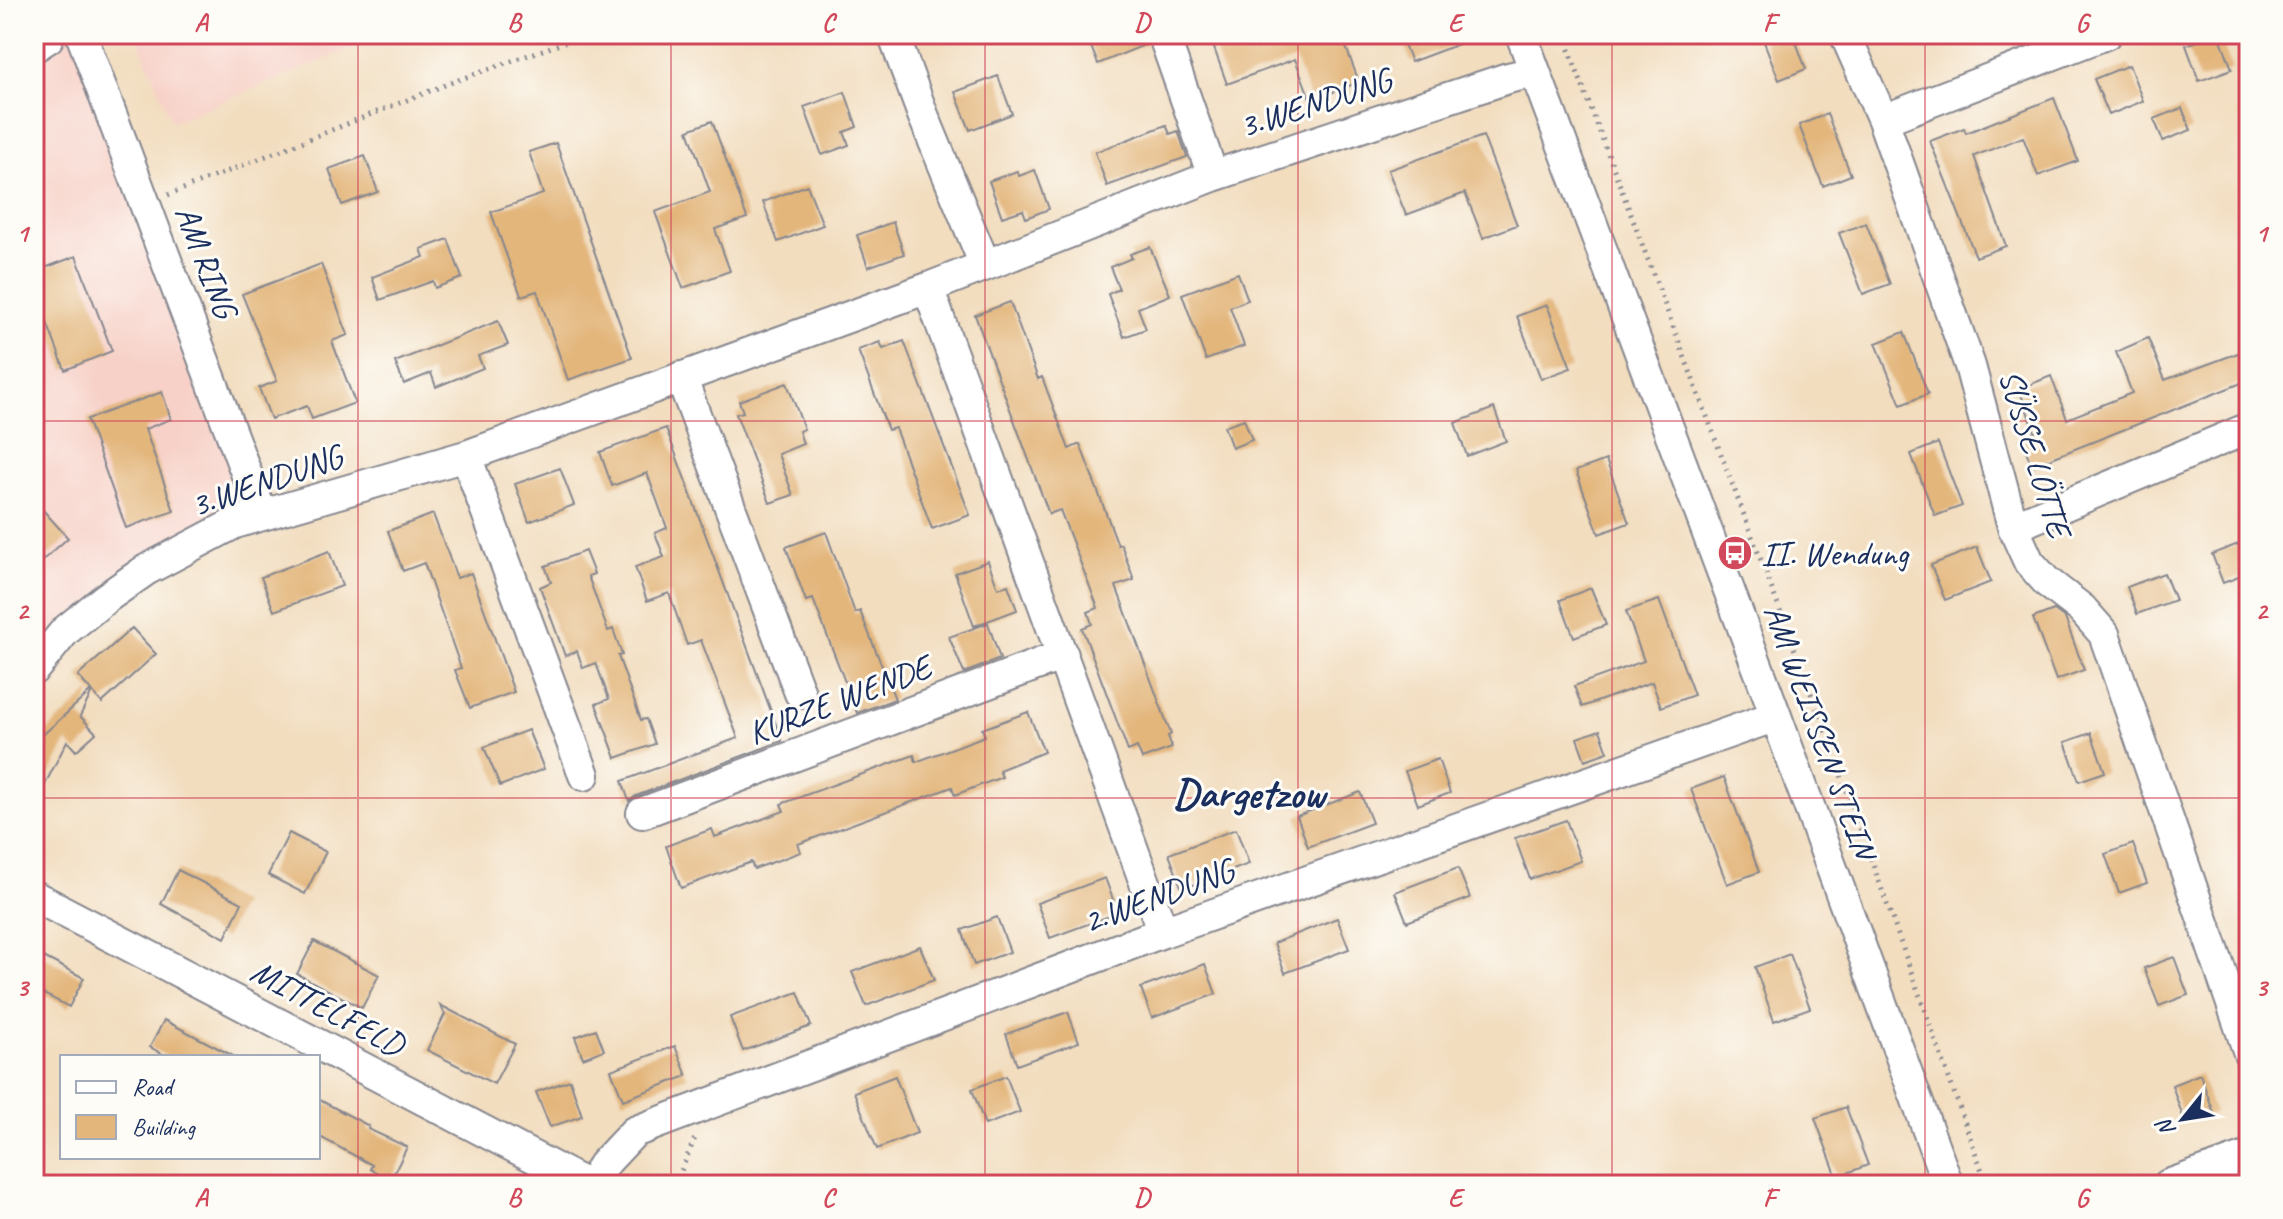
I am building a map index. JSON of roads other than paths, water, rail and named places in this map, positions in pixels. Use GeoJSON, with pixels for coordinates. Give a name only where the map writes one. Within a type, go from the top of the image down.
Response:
{"type":"FeatureCollection","features":[{"type":"Feature","properties":{"kind":"street"},"geometry":{"type":"LineString","coordinates":[[34,47],[49,34]]}},
{"type":"Feature","properties":{"kind":"street","name":"AM RING"},"geometry":{"type":"LineString","coordinates":[[81,34],[262,515]]}},
{"type":"Feature","properties":{"kind":"street"},"geometry":{"type":"LineString","coordinates":[[893,34],[985,265]]}},
{"type":"Feature","properties":{"kind":"street","name":"3.WENDUNG"},"geometry":{"type":"LineString","coordinates":[[1163,34],[1213,176]]}},
{"type":"Feature","properties":{"kind":"street","name":"AM WEISSEN STEIN"},"geometry":{"type":"LineString","coordinates":[[1521,34],[1948,1185]]}},
{"type":"Feature","properties":{"kind":"street","name":"SÜSSE LÖTTE"},"geometry":{"type":"LineString","coordinates":[[1845,34],[1883,120],[1970,366],[2013,527],[2029,562],[2047,582],[2082,609],[2104,634],[2249,1053]]}},
{"type":"Feature","properties":{"kind":"street"},"geometry":{"type":"LineString","coordinates":[[1883,120],[2106,34]]}},
{"type":"Feature","properties":{"kind":"street","name":"3.WENDUNG"},"geometry":{"type":"LineString","coordinates":[[34,669],[65,631],[146,570],[222,528],[466,456],[928,288],[1213,176],[1534,72]]}},
{"type":"Feature","properties":{"kind":"street"},"geometry":{"type":"LineString","coordinates":[[928,288],[1163,932]]}},
{"type":"Feature","properties":{"kind":"street"},"geometry":{"type":"LineString","coordinates":[[681,377],[800,693]]}},
{"type":"Feature","properties":{"kind":"street"},"geometry":{"type":"LineString","coordinates":[[2013,527],[2249,428]]}},
{"type":"Feature","properties":{"kind":"street"},"geometry":{"type":"LineString","coordinates":[[466,456],[584,775]]}},
{"type":"Feature","properties":{"kind":"street","name":"KURZE WENDE"},"geometry":{"type":"LineString","coordinates":[[642,813],[1063,655]]}},
{"type":"Feature","properties":{"kind":"street","name":"2.WENDUNG"},"geometry":{"type":"LineString","coordinates":[[589,1185],[634,1132],[1163,932],[1776,716]]}},
{"type":"Feature","properties":{"kind":"street","name":"MITTELFELD"},"geometry":{"type":"LineString","coordinates":[[34,896],[589,1185]]}},
{"type":"Feature","properties":{"kind":"street"},"geometry":{"type":"LineString","coordinates":[[2168,1185],[2249,1156]]}},
{"type":"Feature","properties":{"kind":"place","name":"II. Wendung"},"geometry":{"type":"Point","coordinates":[1735,553]}},
{"type":"Feature","properties":{"kind":"district","name":"Dargetzow"},"geometry":{"type":"Point","coordinates":[1249,792]}}]}
